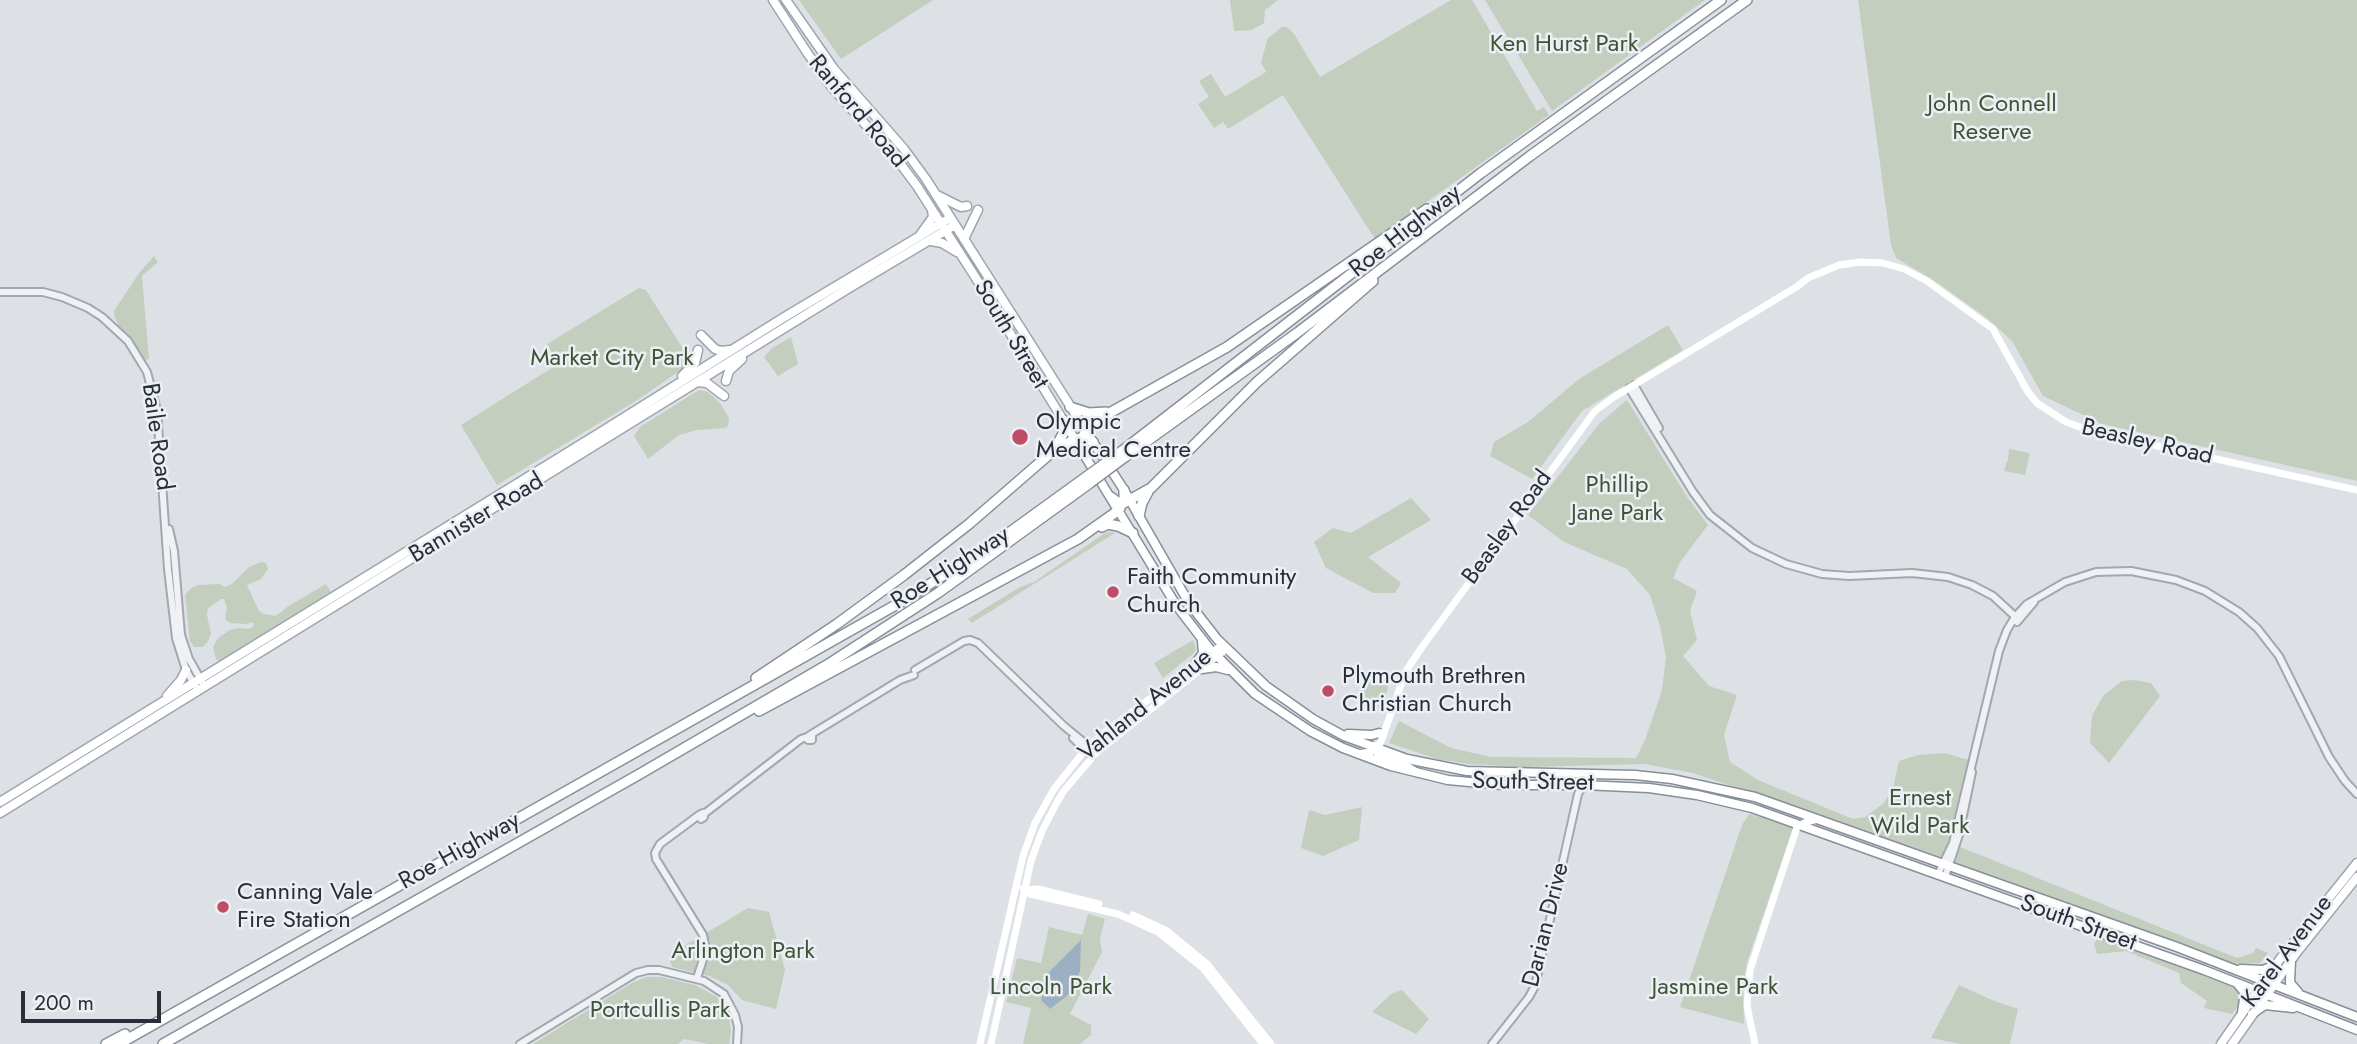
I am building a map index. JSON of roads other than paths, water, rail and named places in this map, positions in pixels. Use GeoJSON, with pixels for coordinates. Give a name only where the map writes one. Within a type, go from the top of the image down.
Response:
{"type":"FeatureCollection","features":[{"type":"Feature","properties":{"kind":"highway","name":"Roe Highway"},"geometry":{"type":"LineString","coordinates":[[1124,454],[1481,173],[1721,0]]}},
{"type":"Feature","properties":{"kind":"highway","name":"Roe Highway"},"geometry":{"type":"LineString","coordinates":[[163,1044],[710,733],[892,624],[938,593],[1124,454],[1297,333],[1423,235],[1747,0]]}},
{"type":"Feature","properties":{"kind":"highway"},"geometry":{"type":"LineString","coordinates":[[715,707],[904,575],[969,524],[1052,452],[1081,439],[1090,424],[1227,347],[1481,173]]}},
{"type":"Feature","properties":{"kind":"highway"},"geometry":{"type":"LineString","coordinates":[[710,733],[779,701],[1094,529],[1151,488],[1257,382],[1423,235]]}},
{"type":"Feature","properties":{"kind":"highway"},"geometry":{"type":"LineString","coordinates":[[1070,407],[1096,414],[1115,408]]}},
{"type":"Feature","properties":{"kind":"highway"},"geometry":{"type":"LineString","coordinates":[[1052,452],[1063,434],[1063,421]]}},
{"type":"Feature","properties":{"kind":"highway"},"geometry":{"type":"LineString","coordinates":[[1081,439],[1093,442]]}},
{"type":"Feature","properties":{"kind":"highway","name":"Roe Highway"},"geometry":{"type":"LineString","coordinates":[[118,1044],[912,595],[1088,480]]}},
{"type":"Feature","properties":{"kind":"highway"},"geometry":{"type":"LineString","coordinates":[[1139,516],[1142,503],[1151,488]]}},
{"type":"Feature","properties":{"kind":"highway"},"geometry":{"type":"LineString","coordinates":[[1124,490],[1124,505]]}},
{"type":"Feature","properties":{"kind":"highway"},"geometry":{"type":"LineString","coordinates":[[1111,497],[1124,505]]}},
{"type":"Feature","properties":{"kind":"highway"},"geometry":{"type":"LineString","coordinates":[[1094,529],[1108,524],[1133,533]]}},
{"type":"Feature","properties":{"kind":"highway"},"geometry":{"type":"LineString","coordinates":[[106,1044],[214,990]]}},
{"type":"Feature","properties":{"kind":"highway"},"geometry":{"type":"LineString","coordinates":[[170,1044],[196,1024]]}},
{"type":"Feature","properties":{"kind":"main road","name":"Ranford Road"},"geometry":{"type":"LineString","coordinates":[[773,0],[818,68],[899,162],[943,227]]}},
{"type":"Feature","properties":{"kind":"main road","name":"Ranford Road"},"geometry":{"type":"LineString","coordinates":[[786,0],[835,69],[904,149],[953,221]]}},
{"type":"Feature","properties":{"kind":"main road"},"geometry":{"type":"LineString","coordinates":[[937,195],[961,207],[967,206]]}},
{"type":"Feature","properties":{"kind":"main road"},"geometry":{"type":"LineString","coordinates":[[918,238],[933,217],[931,208]]}},
{"type":"Feature","properties":{"kind":"main road"},"geometry":{"type":"LineString","coordinates":[[964,239],[978,210]]}},
{"type":"Feature","properties":{"kind":"main road","name":"Bannister Road"},"geometry":{"type":"LineString","coordinates":[[0,813],[733,349],[855,274],[953,221]]}},
{"type":"Feature","properties":{"kind":"main road","name":"South Street"},"geometry":{"type":"LineString","coordinates":[[953,221],[1070,407],[1081,439],[1111,497]]}},
{"type":"Feature","properties":{"kind":"main road","name":"Bannister Road"},"geometry":{"type":"LineString","coordinates":[[0,802],[160,704],[199,685],[930,240],[943,227]]}},
{"type":"Feature","properties":{"kind":"main road","name":"South Street"},"geometry":{"type":"LineString","coordinates":[[943,227],[1063,421],[1081,439]]}},
{"type":"Feature","properties":{"kind":"main road"},"geometry":{"type":"LineString","coordinates":[[930,240],[942,243],[960,254]]}},
{"type":"Feature","properties":{"kind":"main road","name":"Beasley Road"},"geometry":{"type":"LineString","coordinates":[[1375,749],[1399,678],[1588,418],[1632,386],[1798,286],[1830,272],[1857,266],[1878,266],[1906,273],[1983,325],[1999,344],[2026,394],[2043,413],[2065,426],[2093,435],[2357,492]]}},
{"type":"Feature","properties":{"kind":"main road"},"geometry":{"type":"LineString","coordinates":[[701,335],[721,351],[733,349]]}},
{"type":"Feature","properties":{"kind":"main road"},"geometry":{"type":"LineString","coordinates":[[677,384],[680,377],[695,363],[698,350]]}},
{"type":"Feature","properties":{"kind":"main road"},"geometry":{"type":"LineString","coordinates":[[726,381],[729,370],[747,356],[747,351]]}},
{"type":"Feature","properties":{"kind":"main road"},"geometry":{"type":"LineString","coordinates":[[697,382],[707,383],[724,396]]}},
{"type":"Feature","properties":{"kind":"main road"},"geometry":{"type":"LineString","coordinates":[[1093,442],[1124,490]]}},
{"type":"Feature","properties":{"kind":"main road","name":"South Street"},"geometry":{"type":"LineString","coordinates":[[1124,505],[1139,516],[1189,603],[1224,647],[1266,686],[1313,719],[1375,749],[1407,759],[1467,771],[1636,775],[1734,791],[2235,969],[2357,1017]]}},
{"type":"Feature","properties":{"kind":"main road","name":"South Street"},"geometry":{"type":"LineString","coordinates":[[1124,505],[1133,533],[1176,605],[1215,654],[1255,694],[1281,713],[1310,731],[1358,754],[1418,774],[1485,784],[1648,788],[1697,795],[1752,808],[2257,990],[2357,1030]]}},
{"type":"Feature","properties":{"kind":"main road"},"geometry":{"type":"LineString","coordinates":[[1192,668],[1203,653],[1201,639]]}},
{"type":"Feature","properties":{"kind":"main road","name":"Vahland Avenue"},"geometry":{"type":"LineString","coordinates":[[980,1044],[1027,842],[1058,783],[1087,748],[1224,647]]}},
{"type":"Feature","properties":{"kind":"main road","name":"Vahland Avenue"},"geometry":{"type":"LineString","coordinates":[[990,1044],[1024,890],[1036,848],[1055,806],[1094,755],[1202,669],[1215,654]]}},
{"type":"Feature","properties":{"kind":"main road"},"geometry":{"type":"LineString","coordinates":[[1202,669],[1216,667],[1231,671]]}},
{"type":"Feature","properties":{"kind":"main road"},"geometry":{"type":"LineString","coordinates":[[160,704],[181,680],[186,670]]}},
{"type":"Feature","properties":{"kind":"main road","name":"Beasley Road"},"geometry":{"type":"LineString","coordinates":[[1375,749],[1380,744],[1406,671]]}},
{"type":"Feature","properties":{"kind":"main road"},"geometry":{"type":"LineString","coordinates":[[1338,733],[1362,736],[1379,733]]}},
{"type":"Feature","properties":{"kind":"main road"},"geometry":{"type":"LineString","coordinates":[[1358,754],[1375,749],[1380,757],[1405,765],[1418,774]]}},
{"type":"Feature","properties":{"kind":"main road"},"geometry":{"type":"LineString","coordinates":[[1755,1044],[1748,1006],[1750,970],[1792,848],[1797,842],[1801,825],[1793,810]]}},
{"type":"Feature","properties":{"kind":"main road"},"geometry":{"type":"LineString","coordinates":[[1801,825],[1818,819]]}},
{"type":"Feature","properties":{"kind":"main road","name":"Karel Avenue"},"geometry":{"type":"LineString","coordinates":[[2221,1044],[2257,990],[2357,863]]}},
{"type":"Feature","properties":{"kind":"main road","name":"Karel Avenue"},"geometry":{"type":"LineString","coordinates":[[2232,1044],[2291,960],[2357,877]]}},
{"type":"Feature","properties":{"kind":"main road"},"geometry":{"type":"LineString","coordinates":[[1017,878],[1024,890],[1030,894],[1118,914],[1158,932],[1203,968],[1263,1044]]}},
{"type":"Feature","properties":{"kind":"main road"},"geometry":{"type":"LineString","coordinates":[[1012,903],[1024,890],[1031,888],[1114,908],[1152,922],[1207,964],[1271,1044]]}},
{"type":"Feature","properties":{"kind":"main road"},"geometry":{"type":"LineString","coordinates":[[2291,960],[2291,986],[2303,996]]}},
{"type":"Feature","properties":{"kind":"main road"},"geometry":{"type":"LineString","coordinates":[[2235,969],[2263,970],[2276,965]]}},
{"type":"Feature","properties":{"kind":"main road"},"geometry":{"type":"LineString","coordinates":[[2237,983],[2245,993],[2242,1012]]}},
{"type":"Feature","properties":{"kind":"main road"},"geometry":{"type":"LineString","coordinates":[[2252,1014],[2268,1005],[2306,1010]]}},
{"type":"Feature","properties":{"kind":"street","name":"Baile Road"},"geometry":{"type":"LineString","coordinates":[[0,292],[43,292],[75,302],[102,317],[128,341],[147,372],[155,397],[174,587],[176,638],[186,670],[199,685]]}},
{"type":"Feature","properties":{"kind":"street"},"geometry":{"type":"LineString","coordinates":[[1632,386],[1693,492],[1710,514],[1752,548],[1794,567],[1840,576],[1912,573],[1939,576],[1972,585],[2005,606],[2008,605],[2019,616]]}},
{"type":"Feature","properties":{"kind":"street"},"geometry":{"type":"LineString","coordinates":[[1942,875],[1953,843],[1999,651],[2006,635],[2027,604],[2076,578],[2096,572],[2121,570],[2176,580],[2216,596],[2250,621],[2272,646],[2329,757],[2357,794]]}},
{"type":"Feature","properties":{"kind":"street","name":"Baile Road"},"geometry":{"type":"LineString","coordinates":[[174,587],[181,635],[199,685]]}},
{"type":"Feature","properties":{"kind":"street"},"geometry":{"type":"LineString","coordinates":[[698,978],[706,950],[703,935],[656,859],[656,848],[826,725],[964,641],[978,643],[1094,755]]}},
{"type":"Feature","properties":{"kind":"street","name":"Darian Drive"},"geometry":{"type":"LineString","coordinates":[[1492,1044],[1532,992],[1580,775]]}},
{"type":"Feature","properties":{"kind":"street"},"geometry":{"type":"LineString","coordinates":[[520,1044],[636,973],[659,970],[698,978],[715,986],[728,1000],[735,1015],[738,1027],[737,1044]]}},
{"type":"Feature","properties":{"kind":"water"},"geometry":{"type":"Polygon","coordinates":[[[1081,940],[1080,971],[1074,985],[1068,995],[1050,1009],[1041,1000],[1048,973],[1081,940]]]}},
{"type":"Feature","properties":{"kind":"place","name":"Olympic Medical Centre"},"geometry":{"type":"Point","coordinates":[1020,437]}},
{"type":"Feature","properties":{"kind":"place","name":"Faith Community Church"},"geometry":{"type":"Point","coordinates":[1113,592]}},
{"type":"Feature","properties":{"kind":"place","name":"Plymouth Brethren Christian Church"},"geometry":{"type":"Point","coordinates":[1328,691]}},
{"type":"Feature","properties":{"kind":"place","name":"Canning Vale Fire Station"},"geometry":{"type":"Point","coordinates":[223,907]}},
{"type":"Feature","properties":{"kind":"park label","name":"Ken Hurst Park"},"geometry":{"type":"Point","coordinates":[1564,45]}},
{"type":"Feature","properties":{"kind":"park label","name":"John Connell Reserve"},"geometry":{"type":"Point","coordinates":[1992,119]}},
{"type":"Feature","properties":{"kind":"park label","name":"Market City Park"},"geometry":{"type":"Point","coordinates":[612,359]}},
{"type":"Feature","properties":{"kind":"park label","name":"Phillip Jane Park"},"geometry":{"type":"Point","coordinates":[1617,500]}},
{"type":"Feature","properties":{"kind":"park label","name":"Ernest Wild Park"},"geometry":{"type":"Point","coordinates":[1920,813]}},
{"type":"Feature","properties":{"kind":"park label","name":"Arlington Park"},"geometry":{"type":"Point","coordinates":[743,952]}},
{"type":"Feature","properties":{"kind":"park label","name":"Lincoln Park"},"geometry":{"type":"Point","coordinates":[1051,988]}},
{"type":"Feature","properties":{"kind":"park label","name":"Jasmine Park"},"geometry":{"type":"Point","coordinates":[1715,988]}},
{"type":"Feature","properties":{"kind":"park label","name":"Portcullis Park"},"geometry":{"type":"Point","coordinates":[660,1011]}}]}
